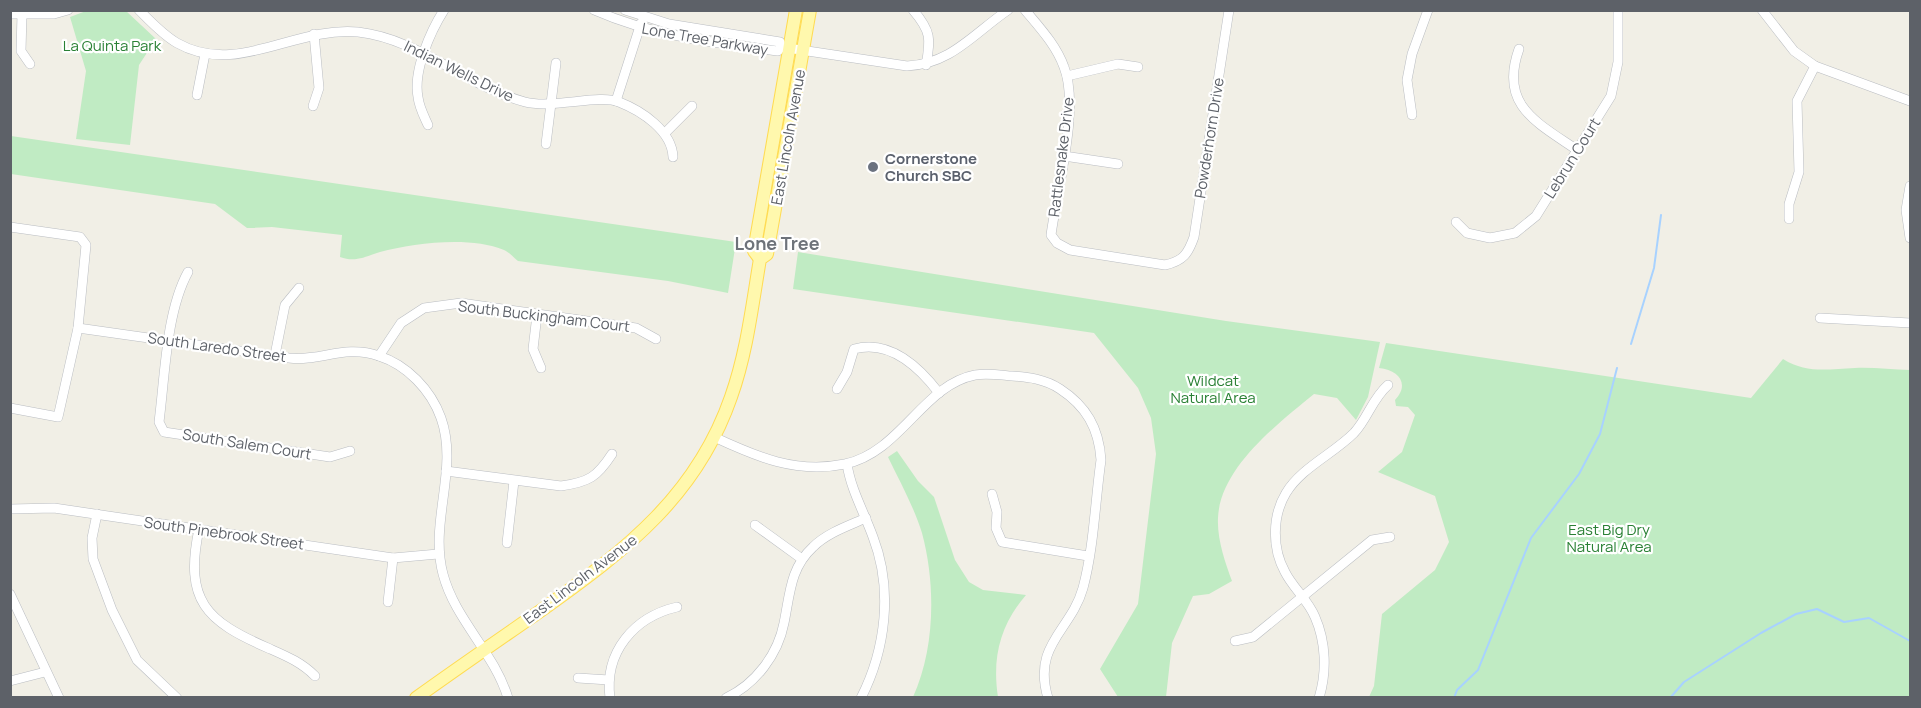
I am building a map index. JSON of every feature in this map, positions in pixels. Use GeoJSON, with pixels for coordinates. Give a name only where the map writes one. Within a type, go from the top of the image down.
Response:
{"type":"FeatureCollection","features":[{"type":"Feature","properties":{"kind":"main road","name":"East Lincoln Avenue"},"geometry":{"type":"LineString","coordinates":[[760,259],[754,251],[786,48],[796,10]]}},
{"type":"Feature","properties":{"kind":"main road","name":"East Lincoln Avenue"},"geometry":{"type":"LineString","coordinates":[[416,698],[589,576],[649,526],[684,486],[714,436],[731,398],[742,361],[760,259],[767,254],[810,10]]}},
{"type":"Feature","properties":{"kind":"street"},"geometry":{"type":"LineString","coordinates":[[10,14],[68,10]]}},
{"type":"Feature","properties":{"kind":"street","name":"Indian Wells Drive"},"geometry":{"type":"LineString","coordinates":[[139,10],[176,43],[205,54],[227,56],[247,54],[314,34],[356,32],[380,36],[425,53],[508,96],[527,102],[552,105],[616,100]]}},
{"type":"Feature","properties":{"kind":"street"},"geometry":{"type":"LineString","coordinates":[[428,125],[417,90],[425,53],[444,10]]}},
{"type":"Feature","properties":{"kind":"street","name":"Lone Tree Parkway"},"geometry":{"type":"LineString","coordinates":[[594,10],[639,28],[729,45],[778,51],[786,48],[886,64],[926,65],[955,51],[1008,10]]}},
{"type":"Feature","properties":{"kind":"street","name":"Lone Tree Parkway"},"geometry":{"type":"LineString","coordinates":[[625,10],[642,18],[780,42],[786,48]]}},
{"type":"Feature","properties":{"kind":"street"},"geometry":{"type":"LineString","coordinates":[[913,10],[922,21],[931,39],[926,65]]}},
{"type":"Feature","properties":{"kind":"street","name":"Rattlesnake Drive"},"geometry":{"type":"LineString","coordinates":[[1025,10],[1052,42],[1067,76],[1070,104],[1051,235],[1057,243]]}},
{"type":"Feature","properties":{"kind":"street","name":"Powderhorn Drive"},"geometry":{"type":"LineString","coordinates":[[1057,243],[1070,250],[1166,265],[1180,262],[1189,253],[1194,237],[1229,10]]}},
{"type":"Feature","properties":{"kind":"street"},"geometry":{"type":"LineString","coordinates":[[1412,115],[1407,80],[1412,54],[1428,10]]}},
{"type":"Feature","properties":{"kind":"street","name":"Lebrun Court"},"geometry":{"type":"LineString","coordinates":[[1456,222],[1467,233],[1491,238],[1515,232],[1536,216],[1611,96],[1618,62],[1618,10]]}},
{"type":"Feature","properties":{"kind":"street"},"geometry":{"type":"LineString","coordinates":[[1762,10],[1794,51],[1815,66],[1911,101]]}},
{"type":"Feature","properties":{"kind":"street"},"geometry":{"type":"LineString","coordinates":[[22,14],[21,51],[30,64]]}},
{"type":"Feature","properties":{"kind":"street"},"geometry":{"type":"LineString","coordinates":[[642,18],[616,100],[634,109],[665,133],[672,146],[673,157]]}},
{"type":"Feature","properties":{"kind":"street"},"geometry":{"type":"LineString","coordinates":[[313,106],[319,88],[314,34]]}},
{"type":"Feature","properties":{"kind":"street"},"geometry":{"type":"LineString","coordinates":[[1519,49],[1512,67],[1512,81],[1518,104],[1534,121],[1577,150]]}},
{"type":"Feature","properties":{"kind":"street"},"geometry":{"type":"LineString","coordinates":[[197,94],[205,54]]}},
{"type":"Feature","properties":{"kind":"street"},"geometry":{"type":"LineString","coordinates":[[546,144],[556,63]]}},
{"type":"Feature","properties":{"kind":"street"},"geometry":{"type":"LineString","coordinates":[[1067,76],[1118,64],[1138,67]]}},
{"type":"Feature","properties":{"kind":"street"},"geometry":{"type":"LineString","coordinates":[[1789,219],[1790,204],[1799,172],[1797,101],[1815,66]]}},
{"type":"Feature","properties":{"kind":"street"},"geometry":{"type":"LineString","coordinates":[[665,133],[692,106]]}},
{"type":"Feature","properties":{"kind":"street"},"geometry":{"type":"LineString","coordinates":[[1064,156],[1118,164]]}},
{"type":"Feature","properties":{"kind":"street"},"geometry":{"type":"LineString","coordinates":[[1911,186],[1906,210],[1911,238]]}},
{"type":"Feature","properties":{"kind":"street"},"geometry":{"type":"LineString","coordinates":[[10,227],[80,237],[86,244],[78,328],[58,417],[10,408]]}},
{"type":"Feature","properties":{"kind":"street","name":"South Salem Court"},"geometry":{"type":"LineString","coordinates":[[188,272],[178,291],[170,341],[159,422],[164,432],[330,457],[350,451]]}},
{"type":"Feature","properties":{"kind":"street"},"geometry":{"type":"LineString","coordinates":[[275,355],[285,304],[299,288]]}},
{"type":"Feature","properties":{"kind":"street","name":"South Buckingham Court"},"geometry":{"type":"LineString","coordinates":[[380,356],[401,323],[424,308],[461,303],[636,328],[656,339]]}},
{"type":"Feature","properties":{"kind":"street"},"geometry":{"type":"LineString","coordinates":[[537,315],[533,349],[541,368]]}},
{"type":"Feature","properties":{"kind":"street"},"geometry":{"type":"LineString","coordinates":[[1820,318],[1911,323]]}},
{"type":"Feature","properties":{"kind":"street","name":"South Laredo Street"},"geometry":{"type":"LineString","coordinates":[[78,328],[275,355],[306,357],[349,351],[380,356],[414,377],[434,402],[445,435],[446,471],[437,535],[438,554],[450,596],[485,649],[502,679],[508,698]]}},
{"type":"Feature","properties":{"kind":"street"},"geometry":{"type":"LineString","coordinates":[[837,389],[847,372],[854,349],[862,346],[887,350],[910,361],[939,393]]}},
{"type":"Feature","properties":{"kind":"street"},"geometry":{"type":"LineString","coordinates":[[714,436],[777,463],[808,467],[847,464],[882,447],[896,437],[939,393],[962,379],[989,374],[1041,380],[1055,386],[1078,403],[1096,430],[1101,460],[1080,597],[1056,634],[1046,661],[1044,675],[1048,698]]}},
{"type":"Feature","properties":{"kind":"street"},"geometry":{"type":"LineString","coordinates":[[1319,698],[1323,679],[1323,644],[1314,615],[1279,561],[1276,532],[1280,506],[1296,481],[1355,432],[1376,396],[1388,385]]}},
{"type":"Feature","properties":{"kind":"street"},"geometry":{"type":"LineString","coordinates":[[446,471],[561,486],[578,484],[597,476],[612,454]]}},
{"type":"Feature","properties":{"kind":"street"},"geometry":{"type":"LineString","coordinates":[[847,464],[853,490],[866,518],[880,561],[884,609],[877,660],[861,698]]}},
{"type":"Feature","properties":{"kind":"street"},"geometry":{"type":"LineString","coordinates":[[507,543],[514,481]]}},
{"type":"Feature","properties":{"kind":"street"},"geometry":{"type":"LineString","coordinates":[[992,494],[997,512],[996,528],[1002,542],[1088,556]]}},
{"type":"Feature","properties":{"kind":"street","name":"South Pinebrook Street"},"geometry":{"type":"LineString","coordinates":[[10,509],[54,508],[393,558],[438,554]]}},
{"type":"Feature","properties":{"kind":"street"},"geometry":{"type":"LineString","coordinates":[[97,514],[92,538],[93,559],[112,610],[137,660],[177,698]]}},
{"type":"Feature","properties":{"kind":"street"},"geometry":{"type":"LineString","coordinates":[[726,698],[751,681],[771,657],[784,624],[789,587],[802,559],[822,539],[866,518]]}},
{"type":"Feature","properties":{"kind":"street"},"geometry":{"type":"LineString","coordinates":[[755,525],[802,559]]}},
{"type":"Feature","properties":{"kind":"street"},"geometry":{"type":"LineString","coordinates":[[199,530],[194,562],[195,576],[203,604],[211,615],[230,632],[303,664],[315,676]]}},
{"type":"Feature","properties":{"kind":"street"},"geometry":{"type":"LineString","coordinates":[[1235,641],[1253,637],[1372,540],[1390,537]]}},
{"type":"Feature","properties":{"kind":"street"},"geometry":{"type":"LineString","coordinates":[[388,602],[393,558]]}},
{"type":"Feature","properties":{"kind":"street"},"geometry":{"type":"LineString","coordinates":[[10,594],[59,698]]}},
{"type":"Feature","properties":{"kind":"street"},"geometry":{"type":"LineString","coordinates":[[610,698],[609,680],[615,653],[631,631],[651,615],[677,607]]}},
{"type":"Feature","properties":{"kind":"street"},"geometry":{"type":"LineString","coordinates":[[10,681],[45,672]]}},
{"type":"Feature","properties":{"kind":"street"},"geometry":{"type":"LineString","coordinates":[[578,678],[609,680]]}},
{"type":"Feature","properties":{"kind":"green space","name":"La Quinta Park"},"geometry":{"type":"Polygon","coordinates":[[[86,11],[126,11],[156,39],[139,65],[130,145],[76,139],[86,71],[70,17],[86,11]]]}},
{"type":"Feature","properties":{"kind":"green space"},"geometry":{"type":"Polygon","coordinates":[[[11,136],[736,242],[728,293],[668,281],[518,261],[504,250],[475,243],[425,244],[380,252],[361,258],[346,259],[340,257],[342,235],[272,227],[247,228],[215,204],[11,174],[11,136]]]}},
{"type":"Feature","properties":{"kind":"green space","name":"Wildcat Natural Area"},"geometry":{"type":"Polygon","coordinates":[[[798,252],[1226,321],[1380,342],[1368,397],[1356,420],[1337,398],[1314,394],[1269,433],[1240,464],[1221,499],[1218,518],[1220,542],[1232,581],[1209,594],[1193,596],[1172,643],[1166,697],[1118,697],[1100,669],[1138,604],[1156,454],[1151,418],[1138,388],[1094,333],[793,289],[798,252]]]}},
{"type":"Feature","properties":{"kind":"green space","name":"East Big Dry Natural Area"},"geometry":{"type":"Polygon","coordinates":[[[1386,343],[1751,398],[1783,359],[1801,367],[1818,370],[1862,368],[1910,370],[1910,697],[1369,697],[1374,686],[1382,614],[1435,570],[1449,542],[1435,496],[1378,472],[1402,452],[1415,415],[1408,407],[1396,406],[1395,400],[1402,389],[1402,383],[1397,375],[1379,368],[1386,343]]]}},
{"type":"Feature","properties":{"kind":"green space"},"geometry":{"type":"Polygon","coordinates":[[[897,451],[918,481],[934,497],[955,560],[969,582],[983,590],[1026,595],[1010,618],[1000,643],[996,669],[998,697],[913,697],[926,658],[929,638],[930,574],[922,533],[911,504],[888,457],[897,451]]]}},
{"type":"Feature","properties":{"kind":"waterway"},"geometry":{"type":"LineString","coordinates":[[1631,344],[1654,268],[1661,215]]}},
{"type":"Feature","properties":{"kind":"waterway"},"geometry":{"type":"LineString","coordinates":[[1454,698],[1457,690],[1478,670],[1531,538],[1579,474],[1600,434],[1617,368]]}},
{"type":"Feature","properties":{"kind":"waterway"},"geometry":{"type":"LineString","coordinates":[[1670,698],[1684,682],[1761,633],[1796,614],[1817,609],[1844,622],[1869,618],[1910,641]]}},
{"type":"Feature","properties":{"kind":"place","name":"Cornerstone Church SBC"},"geometry":{"type":"Point","coordinates":[873,167]}},
{"type":"Feature","properties":{"kind":"district","name":"Lone Tree"},"geometry":{"type":"Point","coordinates":[777,243]}}]}
